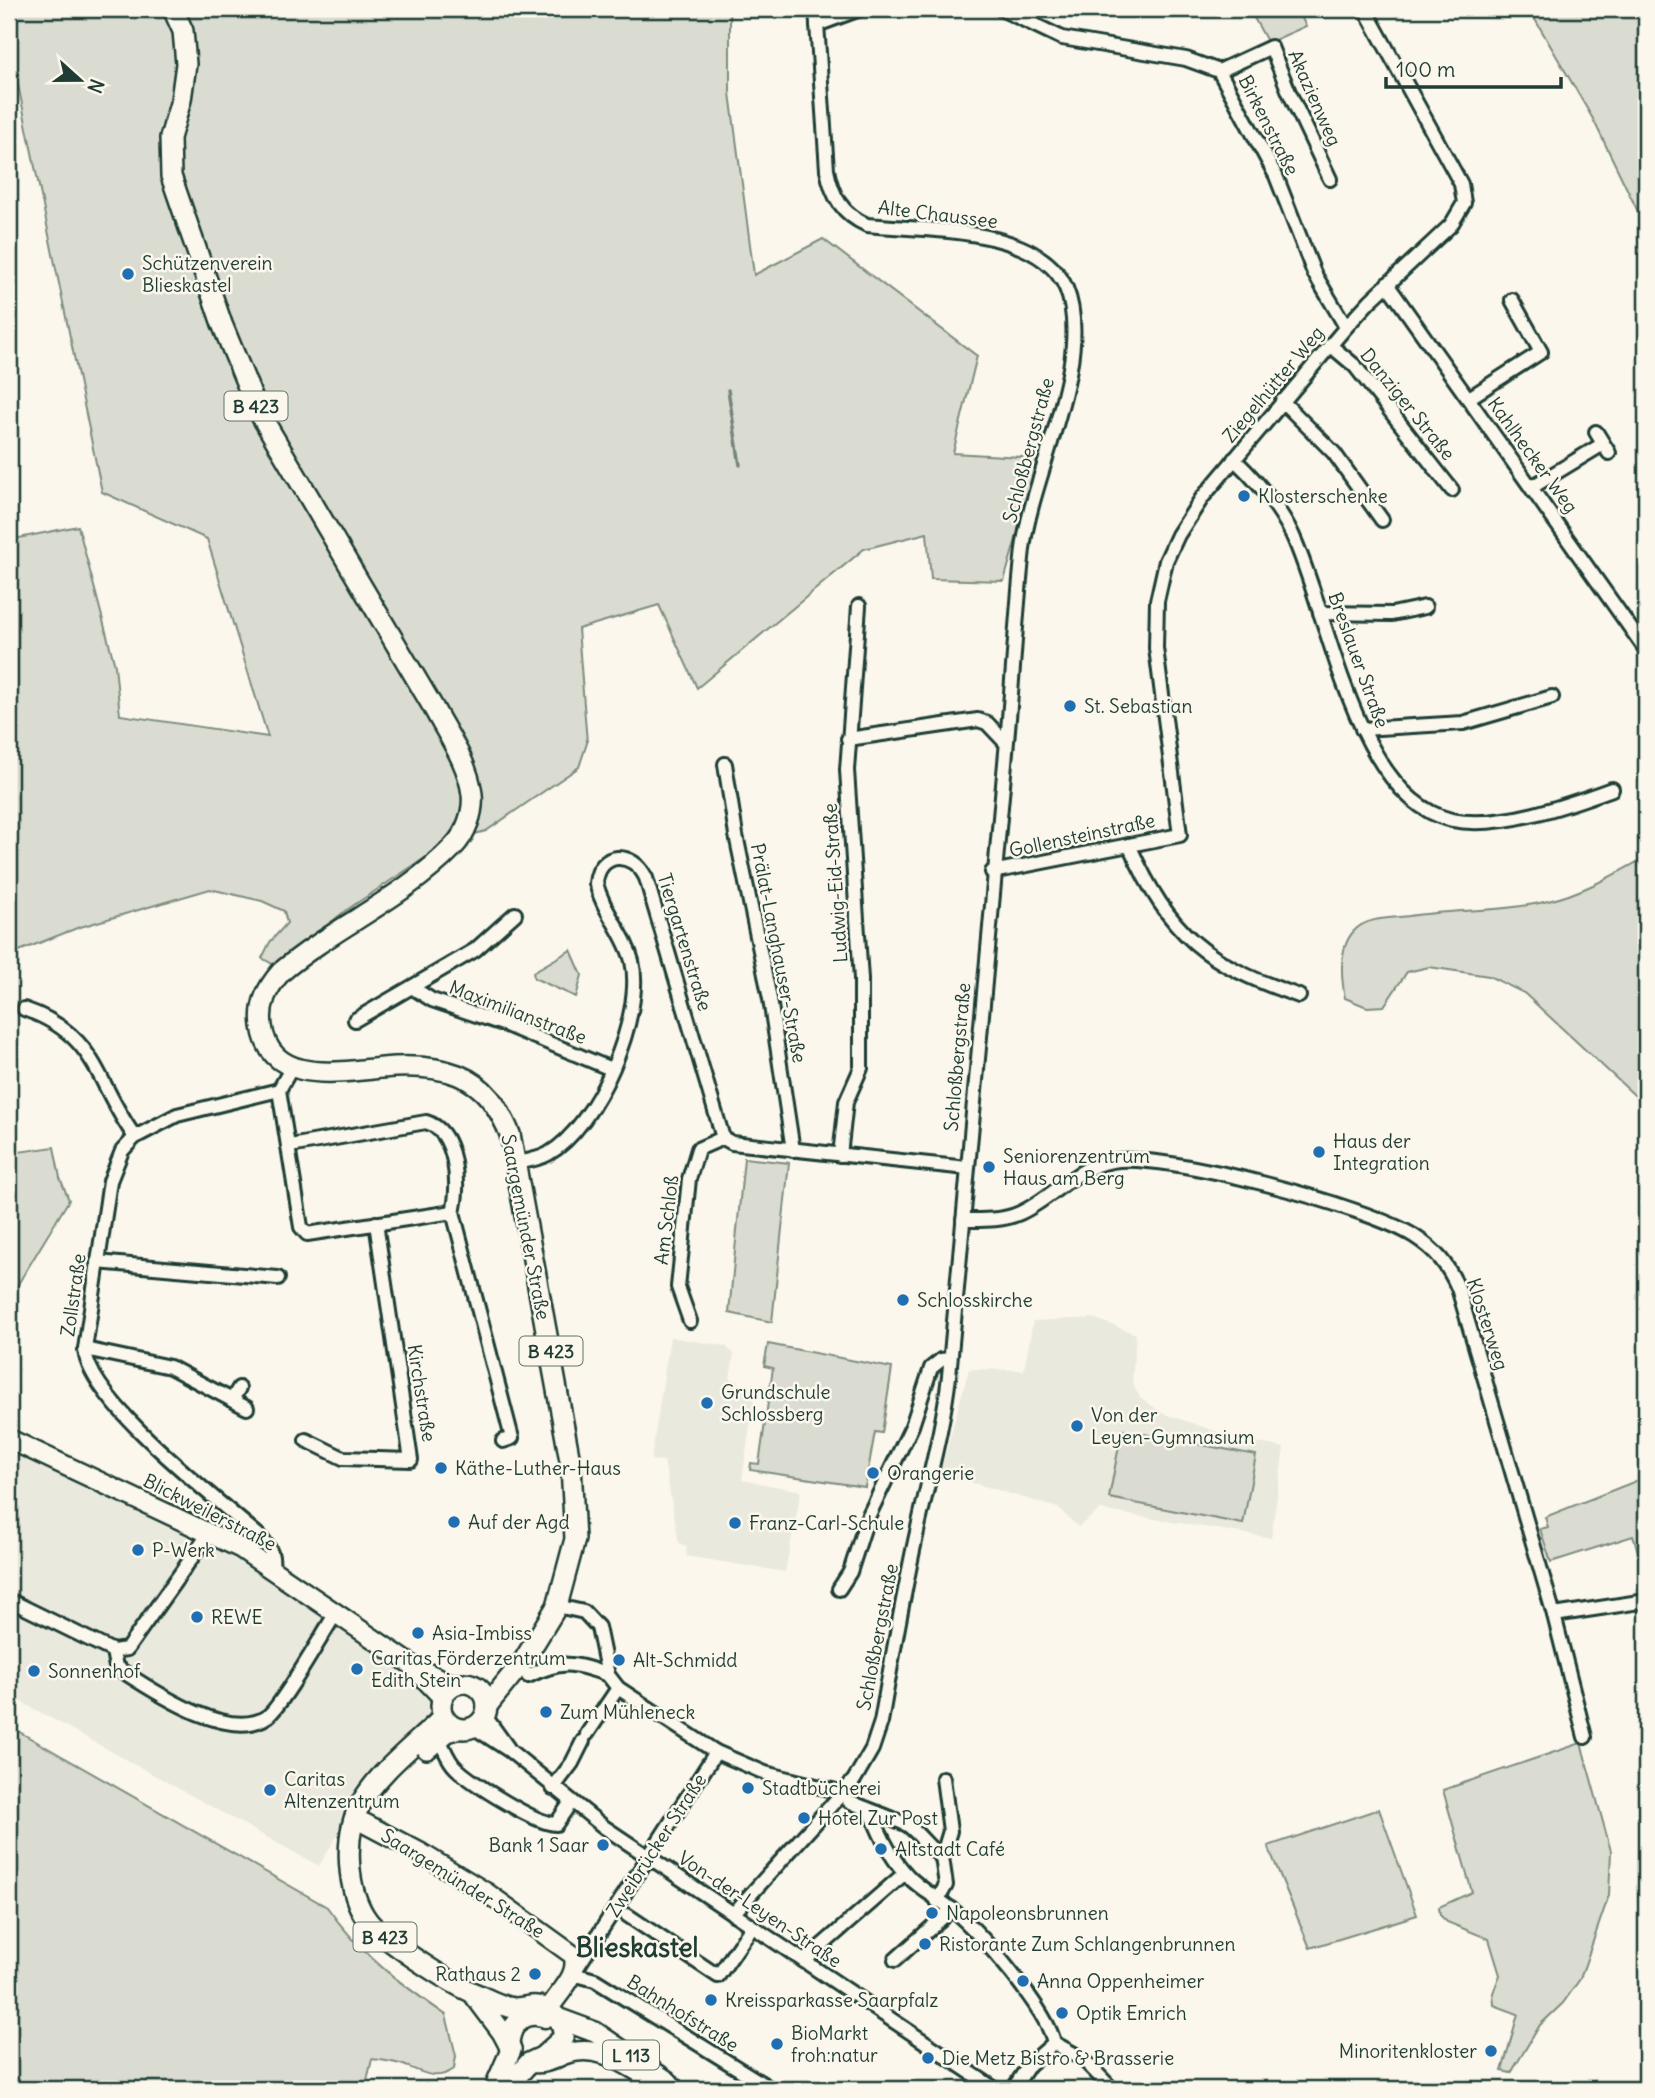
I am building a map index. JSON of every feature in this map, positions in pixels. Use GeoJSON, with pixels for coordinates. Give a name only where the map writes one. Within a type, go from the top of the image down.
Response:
{"type":"FeatureCollection","features":[{"type":"Feature","properties":{"kind":"main road","name":"B 423"},"geometry":{"type":"LineString","coordinates":[[173,9],[183,31],[186,64],[183,89],[170,138],[171,176],[237,363],[257,409],[433,706],[460,757],[472,796],[468,822],[454,846],[430,868],[281,972],[265,995],[261,1007],[262,1031],[273,1052],[292,1067]]}},
{"type":"Feature","properties":{"kind":"main road","name":"Saargemünder Straße"},"geometry":{"type":"LineString","coordinates":[[292,1067],[319,1073],[422,1067],[459,1076],[474,1083],[497,1106],[510,1134],[517,1163],[571,1466],[575,1505],[572,1556],[557,1606],[524,1660],[520,1674],[475,1719],[439,1739],[388,1786],[357,1826]]}},
{"type":"Feature","properties":{"kind":"main road","name":"Saargemünder Straße"},"geometry":{"type":"LineString","coordinates":[[478,1688],[520,1674]]}},
{"type":"Feature","properties":{"kind":"main road"},"geometry":{"type":"LineString","coordinates":[[466,1683],[478,1688],[475,1719],[451,1726],[446,1699],[466,1683]]}},
{"type":"Feature","properties":{"kind":"main road","name":"B 423"},"geometry":{"type":"LineString","coordinates":[[446,1699],[438,1722],[382,1776],[361,1802],[349,1853],[352,1880],[369,1923],[398,1946],[472,1993],[508,2007],[534,2005],[553,2025]]}},
{"type":"Feature","properties":{"kind":"main road","name":"B 423"},"geometry":{"type":"LineString","coordinates":[[472,1993],[492,2016],[515,2056],[529,2063]]}},
{"type":"Feature","properties":{"kind":"main road"},"geometry":{"type":"LineString","coordinates":[[497,2089],[497,2082],[510,2048],[512,2029],[520,2019],[531,2015],[553,2025],[529,2063],[505,2089]]}},
{"type":"Feature","properties":{"kind":"main road","name":"L 113"},"geometry":{"type":"LineString","coordinates":[[553,2025],[601,2051]]}},
{"type":"Feature","properties":{"kind":"main road","name":"L 113"},"geometry":{"type":"LineString","coordinates":[[553,2025],[607,2039],[667,2081],[672,2089]]}},
{"type":"Feature","properties":{"kind":"street","name":"Alte Chaussee"},"geometry":{"type":"LineString","coordinates":[[816,9],[827,170],[831,190],[840,206],[853,219],[867,225],[982,237],[1013,244],[1035,253],[1064,282],[1073,314]]}},
{"type":"Feature","properties":{"kind":"street"},"geometry":{"type":"LineString","coordinates":[[817,24],[860,9]]}},
{"type":"Feature","properties":{"kind":"street","name":"Birkenstraße"},"geometry":{"type":"LineString","coordinates":[[1001,9],[1062,38],[1186,59],[1219,71],[1276,176],[1314,274],[1346,327]]}},
{"type":"Feature","properties":{"kind":"street","name":"Ziegelhütter Weg"},"geometry":{"type":"LineString","coordinates":[[1180,835],[1156,648],[1157,601],[1166,561],[1178,535],[1202,498],[1282,401],[1346,327],[1387,284],[1451,225],[1462,209],[1464,194],[1365,9]]}},
{"type":"Feature","properties":{"kind":"street","name":"Akazienweg"},"geometry":{"type":"LineString","coordinates":[[1219,71],[1271,47],[1289,92],[1331,179]]}},
{"type":"Feature","properties":{"kind":"street","name":"Kahlhecker Weg"},"geometry":{"type":"LineString","coordinates":[[1387,284],[1532,487],[1642,633],[1646,650]]}},
{"type":"Feature","properties":{"kind":"street"},"geometry":{"type":"LineString","coordinates":[[1468,398],[1541,352],[1512,300]]}},
{"type":"Feature","properties":{"kind":"street","name":"Schloßbergstraße"},"geometry":{"type":"LineString","coordinates":[[733,1914],[845,1797],[872,1749],[881,1722],[950,1359],[992,872],[1006,743],[1012,649],[1026,527],[1068,380],[1073,314]]}},
{"type":"Feature","properties":{"kind":"street","name":"Danziger Straße"},"geometry":{"type":"LineString","coordinates":[[1330,345],[1355,366],[1452,490]]}},
{"type":"Feature","properties":{"kind":"street"},"geometry":{"type":"LineString","coordinates":[[1282,401],[1334,453],[1382,520]]}},
{"type":"Feature","properties":{"kind":"street"},"geometry":{"type":"LineString","coordinates":[[1532,487],[1606,448],[1596,432]]}},
{"type":"Feature","properties":{"kind":"street","name":"Breslauer Straße"},"geometry":{"type":"LineString","coordinates":[[1234,459],[1256,480],[1292,534],[1362,729],[1382,764],[1421,807],[1451,820],[1479,823],[1512,817],[1612,789]]}},
{"type":"Feature","properties":{"kind":"street","name":"Ludwig-Eid-Straße"},"geometry":{"type":"LineString","coordinates":[[840,1155],[846,1102],[861,1068],[861,979],[848,804],[848,739],[859,606]]}},
{"type":"Feature","properties":{"kind":"street"},"geometry":{"type":"LineString","coordinates":[[1320,613],[1392,614],[1425,607]]}},
{"type":"Feature","properties":{"kind":"street"},"geometry":{"type":"LineString","coordinates":[[1362,729],[1463,723],[1552,697]]}},
{"type":"Feature","properties":{"kind":"street"},"geometry":{"type":"LineString","coordinates":[[848,739],[978,720],[987,723],[1006,743]]}},
{"type":"Feature","properties":{"kind":"street","name":"Prälat-Langhauser-Straße"},"geometry":{"type":"LineString","coordinates":[[725,764],[736,835],[770,999],[793,1150]]}},
{"type":"Feature","properties":{"kind":"street","name":"Gollensteinstraße"},"geometry":{"type":"LineString","coordinates":[[992,872],[1180,835]]}},
{"type":"Feature","properties":{"kind":"street"},"geometry":{"type":"LineString","coordinates":[[1129,845],[1163,908],[1200,949],[1233,971],[1299,996]]}},
{"type":"Feature","properties":{"kind":"street","name":"Tiergartenstraße"},"geometry":{"type":"LineString","coordinates":[[517,1163],[549,1154],[588,1113],[611,1069],[630,1020],[634,974],[627,948],[599,895],[596,883],[602,864],[611,857],[623,857],[637,864],[646,877],[723,1138]]}},
{"type":"Feature","properties":{"kind":"street","name":"Maximilianstraße"},"geometry":{"type":"LineString","coordinates":[[355,1020],[475,950],[514,914]]}},
{"type":"Feature","properties":{"kind":"street","name":"Maximilianstraße"},"geometry":{"type":"LineString","coordinates":[[413,988],[432,1000],[506,1025],[611,1069]]}},
{"type":"Feature","properties":{"kind":"street"},"geometry":{"type":"LineString","coordinates":[[24,1009],[57,1022],[77,1040],[135,1137]]}},
{"type":"Feature","properties":{"kind":"street"},"geometry":{"type":"LineString","coordinates":[[292,1067],[279,1090],[301,1227],[307,1234],[453,1212]]}},
{"type":"Feature","properties":{"kind":"street","name":"Zollstraße"},"geometry":{"type":"LineString","coordinates":[[272,1567],[273,1557],[269,1547],[258,1535],[111,1404],[88,1367],[85,1349],[97,1262],[115,1165],[122,1151],[135,1137],[177,1115],[279,1090]]}},
{"type":"Feature","properties":{"kind":"street"},"geometry":{"type":"LineString","coordinates":[[290,1146],[426,1122],[435,1125],[449,1141],[458,1196],[453,1212],[512,1438],[503,1441]]}},
{"type":"Feature","properties":{"kind":"street"},"geometry":{"type":"LineString","coordinates":[[723,1138],[732,1143],[967,1168]]}},
{"type":"Feature","properties":{"kind":"street","name":"Am Schloß"},"geometry":{"type":"LineString","coordinates":[[690,1321],[677,1287],[689,1179],[698,1149],[723,1138]]}},
{"type":"Feature","properties":{"kind":"street","name":"Klosterweg"},"geometry":{"type":"LineString","coordinates":[[963,1220],[1002,1219],[1019,1213],[1096,1164],[1132,1160],[1235,1177],[1288,1190],[1411,1234],[1439,1256],[1458,1288],[1554,1615],[1585,1737]]}},
{"type":"Feature","properties":{"kind":"street","name":"Kirchstraße"},"geometry":{"type":"LineString","coordinates":[[306,1440],[343,1458],[411,1460],[376,1223]]}},
{"type":"Feature","properties":{"kind":"street"},"geometry":{"type":"LineString","coordinates":[[97,1262],[278,1278]]}},
{"type":"Feature","properties":{"kind":"street"},"geometry":{"type":"LineString","coordinates":[[85,1349],[170,1367],[247,1408]]}},
{"type":"Feature","properties":{"kind":"street"},"geometry":{"type":"LineString","coordinates":[[839,1590],[850,1572],[867,1519],[912,1426],[930,1368],[941,1360],[950,1359]]}},
{"type":"Feature","properties":{"kind":"street"},"geometry":{"type":"LineString","coordinates":[[232,1400],[239,1388]]}},
{"type":"Feature","properties":{"kind":"street","name":"Blickweilerstraße"},"geometry":{"type":"LineString","coordinates":[[9,1439],[210,1532],[272,1567],[415,1668],[446,1699]]}},
{"type":"Feature","properties":{"kind":"street"},"geometry":{"type":"LineString","coordinates":[[9,1600],[113,1651],[127,1649],[210,1532]]}},
{"type":"Feature","properties":{"kind":"street"},"geometry":{"type":"LineString","coordinates":[[1554,1615],[1646,1601]]}},
{"type":"Feature","properties":{"kind":"street"},"geometry":{"type":"LineString","coordinates":[[557,1606],[584,1612],[598,1627],[608,1675],[618,1688],[716,1752],[765,1773],[845,1797],[871,1812],[908,1825],[931,1850],[942,1857]]}},
{"type":"Feature","properties":{"kind":"street"},"geometry":{"type":"LineString","coordinates":[[113,1651],[116,1667],[178,1705],[244,1724],[267,1716],[278,1703],[336,1613]]}},
{"type":"Feature","properties":{"kind":"street"},"geometry":{"type":"LineString","coordinates":[[520,1674],[567,1662],[608,1675]]}},
{"type":"Feature","properties":{"kind":"street"},"geometry":{"type":"LineString","coordinates":[[553,1788],[572,1763],[585,1737],[618,1688]]}},
{"type":"Feature","properties":{"kind":"street","name":"Von-der-Leyen-Straße"},"geometry":{"type":"LineString","coordinates":[[475,1719],[571,1802],[752,1927],[806,1958],[995,2089]]}},
{"type":"Feature","properties":{"kind":"street"},"geometry":{"type":"LineString","coordinates":[[439,1739],[457,1769],[525,1815],[545,1824],[556,1824],[571,1802]]}},
{"type":"Feature","properties":{"kind":"street","name":"Zweibrücker Straße"},"geometry":{"type":"LineString","coordinates":[[573,1973],[716,1752]]}},
{"type":"Feature","properties":{"kind":"street"},"geometry":{"type":"LineString","coordinates":[[937,1901],[946,1885],[942,1857],[950,1830],[943,1778]]}},
{"type":"Feature","properties":{"kind":"street"},"geometry":{"type":"LineString","coordinates":[[871,1812],[878,1832],[905,1873],[937,1901],[952,1909],[1037,2003],[1052,2031],[1054,2043]]}},
{"type":"Feature","properties":{"kind":"street","name":"Saargemünder Straße"},"geometry":{"type":"LineString","coordinates":[[357,1826],[421,1853],[487,1893],[569,1951]]}},
{"type":"Feature","properties":{"kind":"street"},"geometry":{"type":"LineString","coordinates":[[806,1958],[905,1873]]}},
{"type":"Feature","properties":{"kind":"street"},"geometry":{"type":"LineString","coordinates":[[895,1960],[952,1909]]}},
{"type":"Feature","properties":{"kind":"street"},"geometry":{"type":"LineString","coordinates":[[627,1915],[718,1976],[752,1927]]}},
{"type":"Feature","properties":{"kind":"street"},"geometry":{"type":"LineString","coordinates":[[553,2025],[576,1962],[569,1951],[589,1948]]}},
{"type":"Feature","properties":{"kind":"street","name":"Bahnhofstraße"},"geometry":{"type":"LineString","coordinates":[[573,1973],[587,1976],[607,1987],[771,2089]]}},
{"type":"Feature","properties":{"kind":"street"},"geometry":{"type":"LineString","coordinates":[[1013,2089],[1029,2065],[1054,2043]]}},
{"type":"Feature","properties":{"kind":"street"},"geometry":{"type":"LineString","coordinates":[[1054,2043],[1083,2059],[1112,2089]]}},
{"type":"Feature","properties":{"kind":"street","name":"L 113"},"geometry":{"type":"LineString","coordinates":[[529,2063],[545,2063],[576,2052],[601,2051],[672,2089]]}},
{"type":"Feature","properties":{"kind":"shaded area"},"geometry":{"type":"Polygon","coordinates":[[[9,9],[730,9],[730,93],[754,275],[823,239],[977,356],[953,453],[1039,458],[1004,581],[931,579],[927,533],[864,549],[697,688],[659,605],[578,629],[587,743],[579,767],[486,831],[452,840],[345,911],[276,966],[262,958],[270,942],[287,923],[284,911],[262,901],[210,889],[77,928],[9,955],[9,540],[78,526],[115,666],[120,715],[268,737],[207,539],[102,492],[9,41],[9,9]]]}},
{"type":"Feature","properties":{"kind":"shaded area"},"geometry":{"type":"Polygon","coordinates":[[[1249,9],[1297,9],[1306,26],[1268,43],[1249,9]]]}},
{"type":"Feature","properties":{"kind":"shaded area"},"geometry":{"type":"Polygon","coordinates":[[[1529,9],[1646,9],[1646,228],[1593,119],[1529,9]]]}},
{"type":"Feature","properties":{"kind":"shaded area"},"geometry":{"type":"Polygon","coordinates":[[[1646,857],[1646,1106],[1524,993],[1489,976],[1429,967],[1407,972],[1384,1006],[1367,1007],[1345,998],[1342,972],[1345,946],[1354,931],[1365,923],[1387,918],[1531,905],[1561,898],[1646,857]]]}},
{"type":"Feature","properties":{"kind":"shaded area"},"geometry":{"type":"Polygon","coordinates":[[[571,950],[582,975],[576,997],[534,978],[533,972],[571,950]]]}},
{"type":"Feature","properties":{"kind":"shaded area"},"geometry":{"type":"Polygon","coordinates":[[[9,1121],[19,1152],[54,1147],[60,1178],[69,1200],[9,1299],[9,1121]]]}},
{"type":"Feature","properties":{"kind":"shaded area"},"geometry":{"type":"Polygon","coordinates":[[[744,1158],[789,1163],[772,1322],[729,1313],[744,1158]]]}},
{"type":"Feature","properties":{"kind":"shaded area","name":"Von der Leyen-Gymnasium"},"geometry":{"type":"Polygon","coordinates":[[[1093,1318],[1136,1334],[1132,1383],[1140,1397],[1162,1413],[1236,1438],[1284,1448],[1271,1538],[1100,1510],[1078,1527],[1058,1508],[940,1473],[969,1369],[1024,1370],[1033,1321],[1093,1318]]]}},
{"type":"Feature","properties":{"kind":"shaded area"},"geometry":{"type":"Polygon","coordinates":[[[670,1337],[725,1346],[734,1354],[730,1379],[739,1381],[739,1388],[754,1399],[742,1480],[801,1491],[785,1572],[686,1556],[687,1546],[679,1543],[664,1461],[651,1460],[670,1337]]]}},
{"type":"Feature","properties":{"kind":"shaded area"},"geometry":{"type":"Polygon","coordinates":[[[768,1344],[892,1368],[882,1433],[875,1432],[865,1487],[750,1470],[751,1463],[759,1464],[773,1368],[764,1366],[768,1344]]]}},
{"type":"Feature","properties":{"kind":"shaded area"},"geometry":{"type":"Polygon","coordinates":[[[1122,1430],[1256,1455],[1243,1524],[1109,1498],[1122,1430]]]}},
{"type":"Feature","properties":{"kind":"shaded area"},"geometry":{"type":"Polygon","coordinates":[[[9,1448],[181,1528],[247,1564],[426,1689],[433,1700],[429,1720],[371,1779],[319,1866],[9,1695],[9,1448]]]}},
{"type":"Feature","properties":{"kind":"shaded area"},"geometry":{"type":"Polygon","coordinates":[[[1646,1477],[1646,1577],[1633,1536],[1551,1562],[1540,1529],[1548,1527],[1545,1517],[1646,1477]]]}},
{"type":"Feature","properties":{"kind":"shaded area"},"geometry":{"type":"Polygon","coordinates":[[[9,1726],[327,1907],[381,1967],[446,2015],[456,2056],[454,2069],[434,2075],[397,2063],[372,2059],[365,2089],[9,2089],[9,1726]]]}},
{"type":"Feature","properties":{"kind":"shaded area"},"geometry":{"type":"Polygon","coordinates":[[[1581,1743],[1611,1851],[1609,1895],[1580,1979],[1563,2003],[1540,2025],[1511,2073],[1502,2071],[1518,2014],[1494,2005],[1493,1993],[1500,1975],[1489,1939],[1447,1922],[1440,1915],[1439,1907],[1472,1892],[1443,1790],[1581,1743]]]}},
{"type":"Feature","properties":{"kind":"shaded area"},"geometry":{"type":"Polygon","coordinates":[[[1379,1809],[1417,1915],[1310,1948],[1268,1846],[1379,1809]]]}},
{"type":"Feature","properties":{"kind":"waterway"},"geometry":{"type":"LineString","coordinates":[[728,390],[740,465]]}},
{"type":"Feature","properties":{"kind":"place","name":"Schützenverein Blieskastel"},"geometry":{"type":"Point","coordinates":[128,274]}},
{"type":"Feature","properties":{"kind":"place","name":"Klosterschenke"},"geometry":{"type":"Point","coordinates":[1244,496]}},
{"type":"Feature","properties":{"kind":"place","name":"St. Sebastian"},"geometry":{"type":"Point","coordinates":[1070,706]}},
{"type":"Feature","properties":{"kind":"place","name":"Haus der Integration"},"geometry":{"type":"Point","coordinates":[1319,1152]}},
{"type":"Feature","properties":{"kind":"place","name":"Seniorenzentrum Haus am Berg"},"geometry":{"type":"Point","coordinates":[989,1167]}},
{"type":"Feature","properties":{"kind":"place","name":"Schlosskirche"},"geometry":{"type":"Point","coordinates":[903,1300]}},
{"type":"Feature","properties":{"kind":"place","name":"Grundschule Schlossberg"},"geometry":{"type":"Point","coordinates":[707,1403]}},
{"type":"Feature","properties":{"kind":"place","name":"Von der Leyen-Gymnasium"},"geometry":{"type":"Point","coordinates":[1077,1426]}},
{"type":"Feature","properties":{"kind":"place","name":"Käthe-Luther-Haus"},"geometry":{"type":"Point","coordinates":[441,1468]}},
{"type":"Feature","properties":{"kind":"place","name":"Orangerie"},"geometry":{"type":"Point","coordinates":[873,1473]}},
{"type":"Feature","properties":{"kind":"place","name":"Auf der Agd"},"geometry":{"type":"Point","coordinates":[454,1522]}},
{"type":"Feature","properties":{"kind":"place","name":"Franz-Carl-Schule"},"geometry":{"type":"Point","coordinates":[735,1523]}},
{"type":"Feature","properties":{"kind":"place","name":"P-Werk"},"geometry":{"type":"Point","coordinates":[138,1550]}},
{"type":"Feature","properties":{"kind":"place","name":"REWE"},"geometry":{"type":"Point","coordinates":[197,1617]}},
{"type":"Feature","properties":{"kind":"place","name":"Asia-Imbiss"},"geometry":{"type":"Point","coordinates":[418,1633]}},
{"type":"Feature","properties":{"kind":"place","name":"Alt-Schmidd"},"geometry":{"type":"Point","coordinates":[619,1660]}},
{"type":"Feature","properties":{"kind":"place","name":"Caritas Förderzentrum Edith Stein"},"geometry":{"type":"Point","coordinates":[357,1669]}},
{"type":"Feature","properties":{"kind":"place","name":"Sonnenhof"},"geometry":{"type":"Point","coordinates":[34,1671]}},
{"type":"Feature","properties":{"kind":"place","name":"Zum Mühleneck"},"geometry":{"type":"Point","coordinates":[546,1712]}},
{"type":"Feature","properties":{"kind":"place","name":"Stadtbücherei"},"geometry":{"type":"Point","coordinates":[748,1788]}},
{"type":"Feature","properties":{"kind":"place","name":"Caritas Altenzentrum"},"geometry":{"type":"Point","coordinates":[270,1790]}},
{"type":"Feature","properties":{"kind":"place","name":"Hotel Zur Post"},"geometry":{"type":"Point","coordinates":[804,1818]}},
{"type":"Feature","properties":{"kind":"place","name":"Bank 1 Saar"},"geometry":{"type":"Point","coordinates":[603,1845]}},
{"type":"Feature","properties":{"kind":"place","name":"Altstadt Café"},"geometry":{"type":"Point","coordinates":[881,1849]}},
{"type":"Feature","properties":{"kind":"place","name":"Napoleonsbrunnen"},"geometry":{"type":"Point","coordinates":[932,1913]}},
{"type":"Feature","properties":{"kind":"place","name":"Ristorante Zum Schlangenbrunnen"},"geometry":{"type":"Point","coordinates":[925,1944]}},
{"type":"Feature","properties":{"kind":"place","name":"Rathaus 2"},"geometry":{"type":"Point","coordinates":[535,1974]}},
{"type":"Feature","properties":{"kind":"place","name":"Anna Oppenheimer"},"geometry":{"type":"Point","coordinates":[1023,1981]}},
{"type":"Feature","properties":{"kind":"place","name":"Kreissparkasse Saarpfalz"},"geometry":{"type":"Point","coordinates":[711,2000]}},
{"type":"Feature","properties":{"kind":"place","name":"Optik Emrich"},"geometry":{"type":"Point","coordinates":[1062,2013]}},
{"type":"Feature","properties":{"kind":"place","name":"BioMarkt froh:natur"},"geometry":{"type":"Point","coordinates":[777,2044]}},
{"type":"Feature","properties":{"kind":"place","name":"Minoritenkloster"},"geometry":{"type":"Point","coordinates":[1491,2051]}},
{"type":"Feature","properties":{"kind":"place","name":"Die Metz Bistro & Brasserie"},"geometry":{"type":"Point","coordinates":[928,2058]}},
{"type":"Feature","properties":{"kind":"district","name":"Blieskastel"},"geometry":{"type":"Point","coordinates":[637,1947]}}]}
